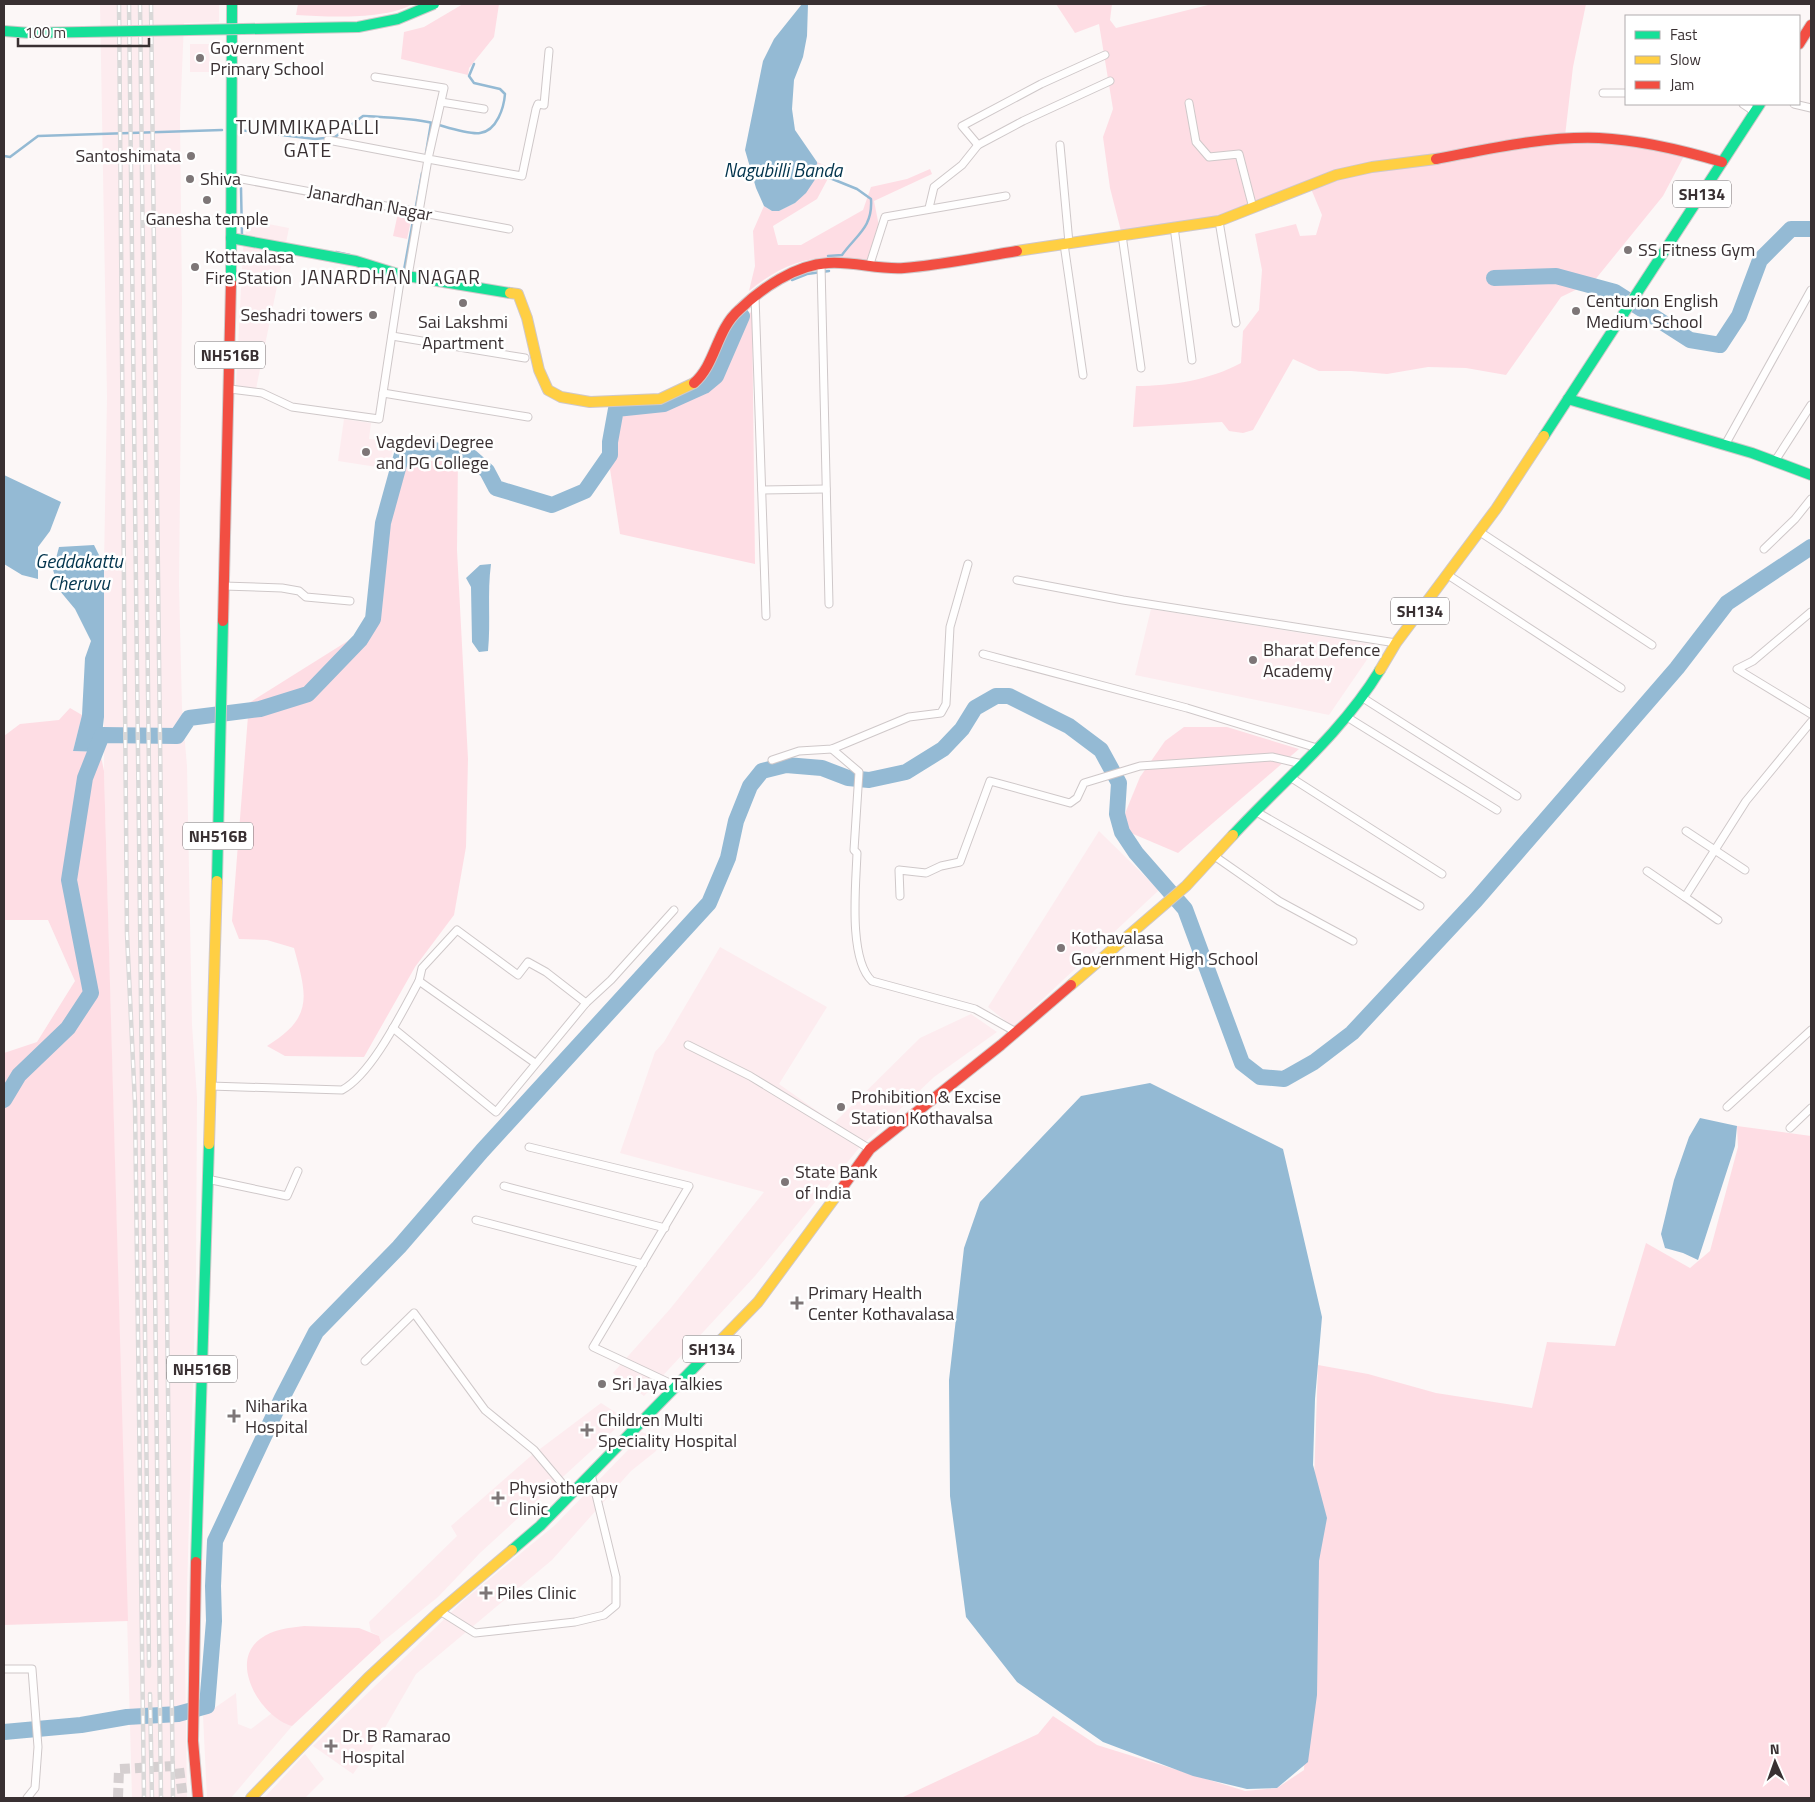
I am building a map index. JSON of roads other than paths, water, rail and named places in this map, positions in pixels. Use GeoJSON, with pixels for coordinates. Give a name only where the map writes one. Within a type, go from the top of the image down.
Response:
{"type":"FeatureCollection","features":[{"type":"Feature","properties":{"kind":"main road","name":"NH516B"},"geometry":{"type":"LineString","coordinates":[[198,1798],[193,1741],[193,1703],[207,1179],[222,726],[224,483],[230,389],[232,4]]}},
{"type":"Feature","properties":{"kind":"main road"},"geometry":{"type":"LineString","coordinates":[[4,31],[49,33],[358,27],[384,24],[416,14],[434,4]]}},
{"type":"Feature","properties":{"kind":"main road"},"geometry":{"type":"LineString","coordinates":[[1800,42],[1811,25]]}},
{"type":"Feature","properties":{"kind":"main road","name":"SH134"},"geometry":{"type":"LineString","coordinates":[[251,1798],[334,1711],[440,1611],[540,1526],[758,1302],[870,1149],[1016,1032],[1186,886],[1213,855],[1347,717],[1363,698],[1396,642],[1480,532],[1645,284],[1757,108]]}},
{"type":"Feature","properties":{"kind":"main road"},"geometry":{"type":"LineString","coordinates":[[231,238],[356,261],[404,276],[518,294],[527,318],[539,370],[548,390],[561,397],[590,402],[660,399],[695,383],[708,365],[719,337],[730,317],[755,296],[778,280],[821,266],[842,264],[903,268],[1219,221],[1240,215],[1309,184],[1353,171],[1527,144],[1581,138],[1668,148],[1722,162]]}},
{"type":"Feature","properties":{"kind":"main road"},"geometry":{"type":"LineString","coordinates":[[1568,399],[1725,445],[1811,475]]}},
{"type":"Feature","properties":{"kind":"street"},"geometry":{"type":"LineString","coordinates":[[328,140],[522,176],[536,109],[538,104],[544,105],[549,51]]}},
{"type":"Feature","properties":{"kind":"street"},"geometry":{"type":"LineString","coordinates":[[978,145],[962,126],[1041,84],[1105,55]]}},
{"type":"Feature","properties":{"kind":"street"},"geometry":{"type":"LineString","coordinates":[[230,389],[262,393],[292,407],[379,419],[392,336],[436,118],[444,88],[375,77]]}},
{"type":"Feature","properties":{"kind":"street"},"geometry":{"type":"LineString","coordinates":[[929,208],[934,187],[962,165],[978,145],[1023,121],[1110,81]]}},
{"type":"Feature","properties":{"kind":"street"},"geometry":{"type":"LineString","coordinates":[[1602,93],[1625,93]]}},
{"type":"Feature","properties":{"kind":"street"},"geometry":{"type":"LineString","coordinates":[[441,102],[484,109]]}},
{"type":"Feature","properties":{"kind":"street"},"geometry":{"type":"LineString","coordinates":[[1189,103],[1196,142],[1209,157],[1239,154],[1252,208]]}},
{"type":"Feature","properties":{"kind":"street"},"geometry":{"type":"LineString","coordinates":[[1798,105],[1811,108]]}},
{"type":"Feature","properties":{"kind":"street"},"geometry":{"type":"LineString","coordinates":[[1060,145],[1067,244],[1083,375]]}},
{"type":"Feature","properties":{"kind":"street","name":"Janardhan Nagar"},"geometry":{"type":"LineString","coordinates":[[231,177],[509,229]]}},
{"type":"Feature","properties":{"kind":"street"},"geometry":{"type":"LineString","coordinates":[[869,267],[885,217],[1006,196]]}},
{"type":"Feature","properties":{"kind":"street"},"geometry":{"type":"LineString","coordinates":[[1219,221],[1236,323]]}},
{"type":"Feature","properties":{"kind":"street"},"geometry":{"type":"LineString","coordinates":[[1174,227],[1192,360]]}},
{"type":"Feature","properties":{"kind":"street"},"geometry":{"type":"LineString","coordinates":[[1122,235],[1141,368]]}},
{"type":"Feature","properties":{"kind":"street"},"geometry":{"type":"LineString","coordinates":[[821,266],[829,604]]}},
{"type":"Feature","properties":{"kind":"street"},"geometry":{"type":"LineString","coordinates":[[1725,445],[1811,290]]}},
{"type":"Feature","properties":{"kind":"street"},"geometry":{"type":"LineString","coordinates":[[755,296],[766,616]]}},
{"type":"Feature","properties":{"kind":"street"},"geometry":{"type":"LineString","coordinates":[[392,336],[525,358]]}},
{"type":"Feature","properties":{"kind":"street"},"geometry":{"type":"LineString","coordinates":[[383,394],[528,417]]}},
{"type":"Feature","properties":{"kind":"street"},"geometry":{"type":"LineString","coordinates":[[1775,461],[1811,405]]}},
{"type":"Feature","properties":{"kind":"street"},"geometry":{"type":"LineString","coordinates":[[762,490],[826,489]]}},
{"type":"Feature","properties":{"kind":"street"},"geometry":{"type":"LineString","coordinates":[[1764,549],[1795,519],[1811,499]]}},
{"type":"Feature","properties":{"kind":"street"},"geometry":{"type":"LineString","coordinates":[[1480,532],[1652,645]]}},
{"type":"Feature","properties":{"kind":"street"},"geometry":{"type":"LineString","coordinates":[[772,760],[799,751],[832,749],[909,717],[941,713],[946,704],[950,627],[968,564]]}},
{"type":"Feature","properties":{"kind":"street"},"geometry":{"type":"LineString","coordinates":[[1448,574],[1621,688]]}},
{"type":"Feature","properties":{"kind":"street"},"geometry":{"type":"LineString","coordinates":[[1017,580],[1123,600],[1396,642]]}},
{"type":"Feature","properties":{"kind":"street"},"geometry":{"type":"LineString","coordinates":[[223,586],[282,588],[299,591],[306,597],[350,601]]}},
{"type":"Feature","properties":{"kind":"street"},"geometry":{"type":"LineString","coordinates":[[1811,612],[1753,661],[1737,669],[1811,714]]}},
{"type":"Feature","properties":{"kind":"street"},"geometry":{"type":"LineString","coordinates":[[983,654],[1187,708],[1317,748]]}},
{"type":"Feature","properties":{"kind":"street"},"geometry":{"type":"LineString","coordinates":[[1363,698],[1516,796]]}},
{"type":"Feature","properties":{"kind":"street"},"geometry":{"type":"LineString","coordinates":[[1347,717],[1498,810]]}},
{"type":"Feature","properties":{"kind":"street"},"geometry":{"type":"LineString","coordinates":[[1685,897],[1746,801],[1811,722]]}},
{"type":"Feature","properties":{"kind":"street"},"geometry":{"type":"LineString","coordinates":[[832,749],[858,772],[859,789],[854,850],[857,853],[854,923],[864,974],[872,981],[975,1009],[1016,1032]]}},
{"type":"Feature","properties":{"kind":"street"},"geometry":{"type":"LineString","coordinates":[[900,896],[898,870],[926,873],[941,866],[960,862],[990,781],[1070,803],[1077,798],[1084,783],[1140,766],[1272,757],[1302,764]]}},
{"type":"Feature","properties":{"kind":"street"},"geometry":{"type":"LineString","coordinates":[[1290,777],[1442,874]]}},
{"type":"Feature","properties":{"kind":"street"},"geometry":{"type":"LineString","coordinates":[[1255,811],[1420,906]]}},
{"type":"Feature","properties":{"kind":"street"},"geometry":{"type":"LineString","coordinates":[[1686,831],[1745,870]]}},
{"type":"Feature","properties":{"kind":"street"},"geometry":{"type":"LineString","coordinates":[[1213,855],[1279,901],[1354,941]]}},
{"type":"Feature","properties":{"kind":"street"},"geometry":{"type":"LineString","coordinates":[[1647,871],[1718,920]]}},
{"type":"Feature","properties":{"kind":"street"},"geometry":{"type":"LineString","coordinates":[[393,1028],[496,1112],[586,1003],[612,980],[674,910]]}},
{"type":"Feature","properties":{"kind":"street"},"geometry":{"type":"LineString","coordinates":[[210,1086],[342,1090],[353,1084],[393,1028],[419,981],[422,968],[457,930],[518,975],[528,962],[546,972],[586,1003]]}},
{"type":"Feature","properties":{"kind":"street"},"geometry":{"type":"LineString","coordinates":[[419,981],[535,1063]]}},
{"type":"Feature","properties":{"kind":"street"},"geometry":{"type":"LineString","coordinates":[[1727,1107],[1811,1030]]}},
{"type":"Feature","properties":{"kind":"street"},"geometry":{"type":"LineString","coordinates":[[688,1045],[750,1076],[870,1149]]}},
{"type":"Feature","properties":{"kind":"street"},"geometry":{"type":"LineString","coordinates":[[1790,1128],[1811,1108]]}},
{"type":"Feature","properties":{"kind":"street"},"geometry":{"type":"LineString","coordinates":[[529,1146],[689,1186],[593,1347],[676,1386]]}},
{"type":"Feature","properties":{"kind":"street"},"geometry":{"type":"LineString","coordinates":[[207,1179],[287,1196],[298,1171]]}},
{"type":"Feature","properties":{"kind":"street"},"geometry":{"type":"LineString","coordinates":[[504,1186],[665,1228]]}},
{"type":"Feature","properties":{"kind":"street"},"geometry":{"type":"LineString","coordinates":[[476,1220],[643,1264]]}},
{"type":"Feature","properties":{"kind":"street"},"geometry":{"type":"LineString","coordinates":[[364,1361],[414,1312],[485,1410],[534,1450],[571,1494]]}},
{"type":"Feature","properties":{"kind":"street"},"geometry":{"type":"LineString","coordinates":[[440,1611],[475,1633],[575,1622],[604,1615],[616,1605],[616,1577],[591,1474]]}},
{"type":"Feature","properties":{"kind":"street"},"geometry":{"type":"LineString","coordinates":[[4,1669],[32,1669],[38,1748],[35,1788],[28,1798]]}},
{"type":"Feature","properties":{"kind":"water","name":"Nagubilli Banda"},"geometry":{"type":"Polygon","coordinates":[[[802,4],[808,4],[807,36],[803,57],[794,80],[792,109],[795,130],[817,162],[818,175],[806,193],[795,203],[779,211],[772,211],[764,206],[756,188],[745,150],[763,61],[774,39],[802,4]]]}},
{"type":"Feature","properties":{"kind":"water","name":"Geddakattu Cheruvu"},"geometry":{"type":"Polygon","coordinates":[[[4,475],[61,502],[50,531],[38,547],[38,579],[22,575],[4,564],[4,475]]]}},
{"type":"Feature","properties":{"kind":"water","name":"Geddakattu Cheruvu"},"geometry":{"type":"Polygon","coordinates":[[[94,545],[104,565],[104,717],[100,752],[73,751],[82,715],[85,658],[91,641],[75,609],[60,591],[53,570],[59,547],[94,545]]]}},
{"type":"Feature","properties":{"kind":"water"},"geometry":{"type":"Polygon","coordinates":[[[491,564],[488,651],[479,652],[472,642],[471,587],[466,578],[480,565],[491,564]]]}},
{"type":"Feature","properties":{"kind":"water"},"geometry":{"type":"Polygon","coordinates":[[[1150,1083],[1283,1149],[1322,1317],[1315,1399],[1313,1465],[1327,1518],[1319,1561],[1317,1695],[1308,1762],[1277,1788],[1247,1789],[1193,1776],[1103,1742],[1017,1682],[966,1617],[950,1496],[949,1380],[964,1248],[980,1202],[1081,1096],[1150,1083]]]}},
{"type":"Feature","properties":{"kind":"water"},"geometry":{"type":"Polygon","coordinates":[[[1700,1118],[1737,1126],[1735,1146],[1698,1260],[1665,1248],[1661,1234],[1674,1180],[1689,1137],[1700,1118]]]}},
{"type":"Feature","properties":{"kind":"waterway"},"geometry":{"type":"LineString","coordinates":[[238,122],[239,130],[315,139],[335,137],[363,116],[434,123],[462,131],[480,133],[491,128],[495,123],[501,112],[505,94],[500,89],[474,83],[469,76],[474,64]]}},
{"type":"Feature","properties":{"kind":"waterway"},"geometry":{"type":"LineString","coordinates":[[426,153],[431,123]]}},
{"type":"Feature","properties":{"kind":"waterway"},"geometry":{"type":"LineString","coordinates":[[4,156],[10,157],[38,136],[222,130]]}},
{"type":"Feature","properties":{"kind":"waterway"},"geometry":{"type":"LineString","coordinates":[[416,206],[422,173]]}},
{"type":"Feature","properties":{"kind":"waterway"},"geometry":{"type":"LineString","coordinates":[[820,174],[857,189],[871,199],[869,217],[862,230],[842,255],[828,256]]}},
{"type":"Feature","properties":{"kind":"waterway"},"geometry":{"type":"LineString","coordinates":[[241,188],[242,236]]}},
{"type":"Feature","properties":{"kind":"waterway"},"geometry":{"type":"LineString","coordinates":[[404,270],[414,215]]}},
{"type":"Feature","properties":{"kind":"waterway"},"geometry":{"type":"LineString","coordinates":[[1494,278],[1556,276],[1615,292],[1690,340],[1720,345],[1739,316],[1760,260],[1791,229],[1811,229]]}},
{"type":"Feature","properties":{"kind":"waterway"},"geometry":{"type":"LineString","coordinates":[[336,252],[350,255]]}},
{"type":"Feature","properties":{"kind":"waterway"},"geometry":{"type":"LineString","coordinates":[[792,280],[807,274],[829,271]]}},
{"type":"Feature","properties":{"kind":"waterway"},"geometry":{"type":"LineString","coordinates":[[4,1100],[19,1075],[68,1028],[91,993],[69,880],[85,778],[102,735],[177,736],[189,718],[260,709],[308,694],[360,640],[373,619],[383,523],[402,454],[409,445],[471,457],[487,471],[496,488],[552,505],[585,491],[610,455],[610,442],[616,409],[664,404],[704,386],[716,376],[742,316]]}},
{"type":"Feature","properties":{"kind":"waterway"},"geometry":{"type":"LineString","coordinates":[[4,1732],[81,1725],[127,1717],[178,1714],[207,1706],[214,1621],[215,1541],[282,1398],[316,1332],[399,1247],[482,1151],[709,903],[728,858],[736,821],[750,786],[762,771],[786,765],[822,768],[848,778],[869,780],[906,772],[943,749],[962,729],[975,708],[996,696],[1009,696],[1069,726],[1101,750],[1119,783],[1117,814],[1122,832],[1136,853],[1185,909],[1242,1063],[1260,1077],[1284,1079],[1314,1062],[1352,1033],[1476,900],[1677,668],[1727,603],[1811,547]]}},
{"type":"Feature","properties":{"kind":"tunnel"},"geometry":{"type":"LineString","coordinates":[[118,1798],[119,1769],[175,1766],[179,1768],[183,1798]]}},
{"type":"Feature","properties":{"kind":"railway"},"geometry":{"type":"LineString","coordinates":[[119,4],[127,934],[135,1104],[144,1798]]}},
{"type":"Feature","properties":{"kind":"railway"},"geometry":{"type":"LineString","coordinates":[[129,4],[149,1666]]}},
{"type":"Feature","properties":{"kind":"railway"},"geometry":{"type":"LineString","coordinates":[[140,4],[161,1798]]}},
{"type":"Feature","properties":{"kind":"railway"},"geometry":{"type":"LineString","coordinates":[[151,4],[173,1798]]}},
{"type":"Feature","properties":{"kind":"railway"},"geometry":{"type":"LineString","coordinates":[[150,1694],[152,1798]]}},
{"type":"Feature","properties":{"kind":"place","name":"Government Primary School"},"geometry":{"type":"Point","coordinates":[200,58]}},
{"type":"Feature","properties":{"kind":"place","name":"Santoshimata"},"geometry":{"type":"Point","coordinates":[191,156]}},
{"type":"Feature","properties":{"kind":"place","name":"Shiva"},"geometry":{"type":"Point","coordinates":[190,179]}},
{"type":"Feature","properties":{"kind":"place","name":"Ganesha temple"},"geometry":{"type":"Point","coordinates":[207,200]}},
{"type":"Feature","properties":{"kind":"place","name":"SS Fitness Gym"},"geometry":{"type":"Point","coordinates":[1628,250]}},
{"type":"Feature","properties":{"kind":"place","name":"Kottavalasa Fire Station"},"geometry":{"type":"Point","coordinates":[195,267]}},
{"type":"Feature","properties":{"kind":"place","name":"Sai Lakshmi Apartment"},"geometry":{"type":"Point","coordinates":[463,303]}},
{"type":"Feature","properties":{"kind":"place","name":"Centurion English Medium School"},"geometry":{"type":"Point","coordinates":[1576,311]}},
{"type":"Feature","properties":{"kind":"place","name":"Seshadri towers"},"geometry":{"type":"Point","coordinates":[373,315]}},
{"type":"Feature","properties":{"kind":"place","name":"Vagdevi Degree and PG College"},"geometry":{"type":"Point","coordinates":[366,452]}},
{"type":"Feature","properties":{"kind":"place","name":"Bharat Defence Academy"},"geometry":{"type":"Point","coordinates":[1253,660]}},
{"type":"Feature","properties":{"kind":"place","name":"Kothavalasa Government High School"},"geometry":{"type":"Point","coordinates":[1061,948]}},
{"type":"Feature","properties":{"kind":"place","name":"Prohibition & Excise Station Kothavalsa"},"geometry":{"type":"Point","coordinates":[841,1107]}},
{"type":"Feature","properties":{"kind":"place","name":"State Bank of India"},"geometry":{"type":"Point","coordinates":[785,1182]}},
{"type":"Feature","properties":{"kind":"place","name":"Primary Health Center Kothavalasa"},"geometry":{"type":"Point","coordinates":[797,1303]}},
{"type":"Feature","properties":{"kind":"place","name":"Sri Jaya Talkies"},"geometry":{"type":"Point","coordinates":[602,1384]}},
{"type":"Feature","properties":{"kind":"place","name":"Niharika Hospital"},"geometry":{"type":"Point","coordinates":[234,1416]}},
{"type":"Feature","properties":{"kind":"place","name":"Children Multi Speciality Hospital"},"geometry":{"type":"Point","coordinates":[587,1430]}},
{"type":"Feature","properties":{"kind":"place","name":"Physiotherapy Clinic"},"geometry":{"type":"Point","coordinates":[498,1498]}},
{"type":"Feature","properties":{"kind":"place","name":"Piles Clinic"},"geometry":{"type":"Point","coordinates":[486,1593]}},
{"type":"Feature","properties":{"kind":"place","name":"Dr. B Ramarao Hospital"},"geometry":{"type":"Point","coordinates":[331,1746]}},
{"type":"Feature","properties":{"kind":"district","name":"TUMMIKAPALLI GATE"},"geometry":{"type":"Point","coordinates":[308,138]}},
{"type":"Feature","properties":{"kind":"district","name":"JANARDHAN NAGAR"},"geometry":{"type":"Point","coordinates":[391,277]}}]}
